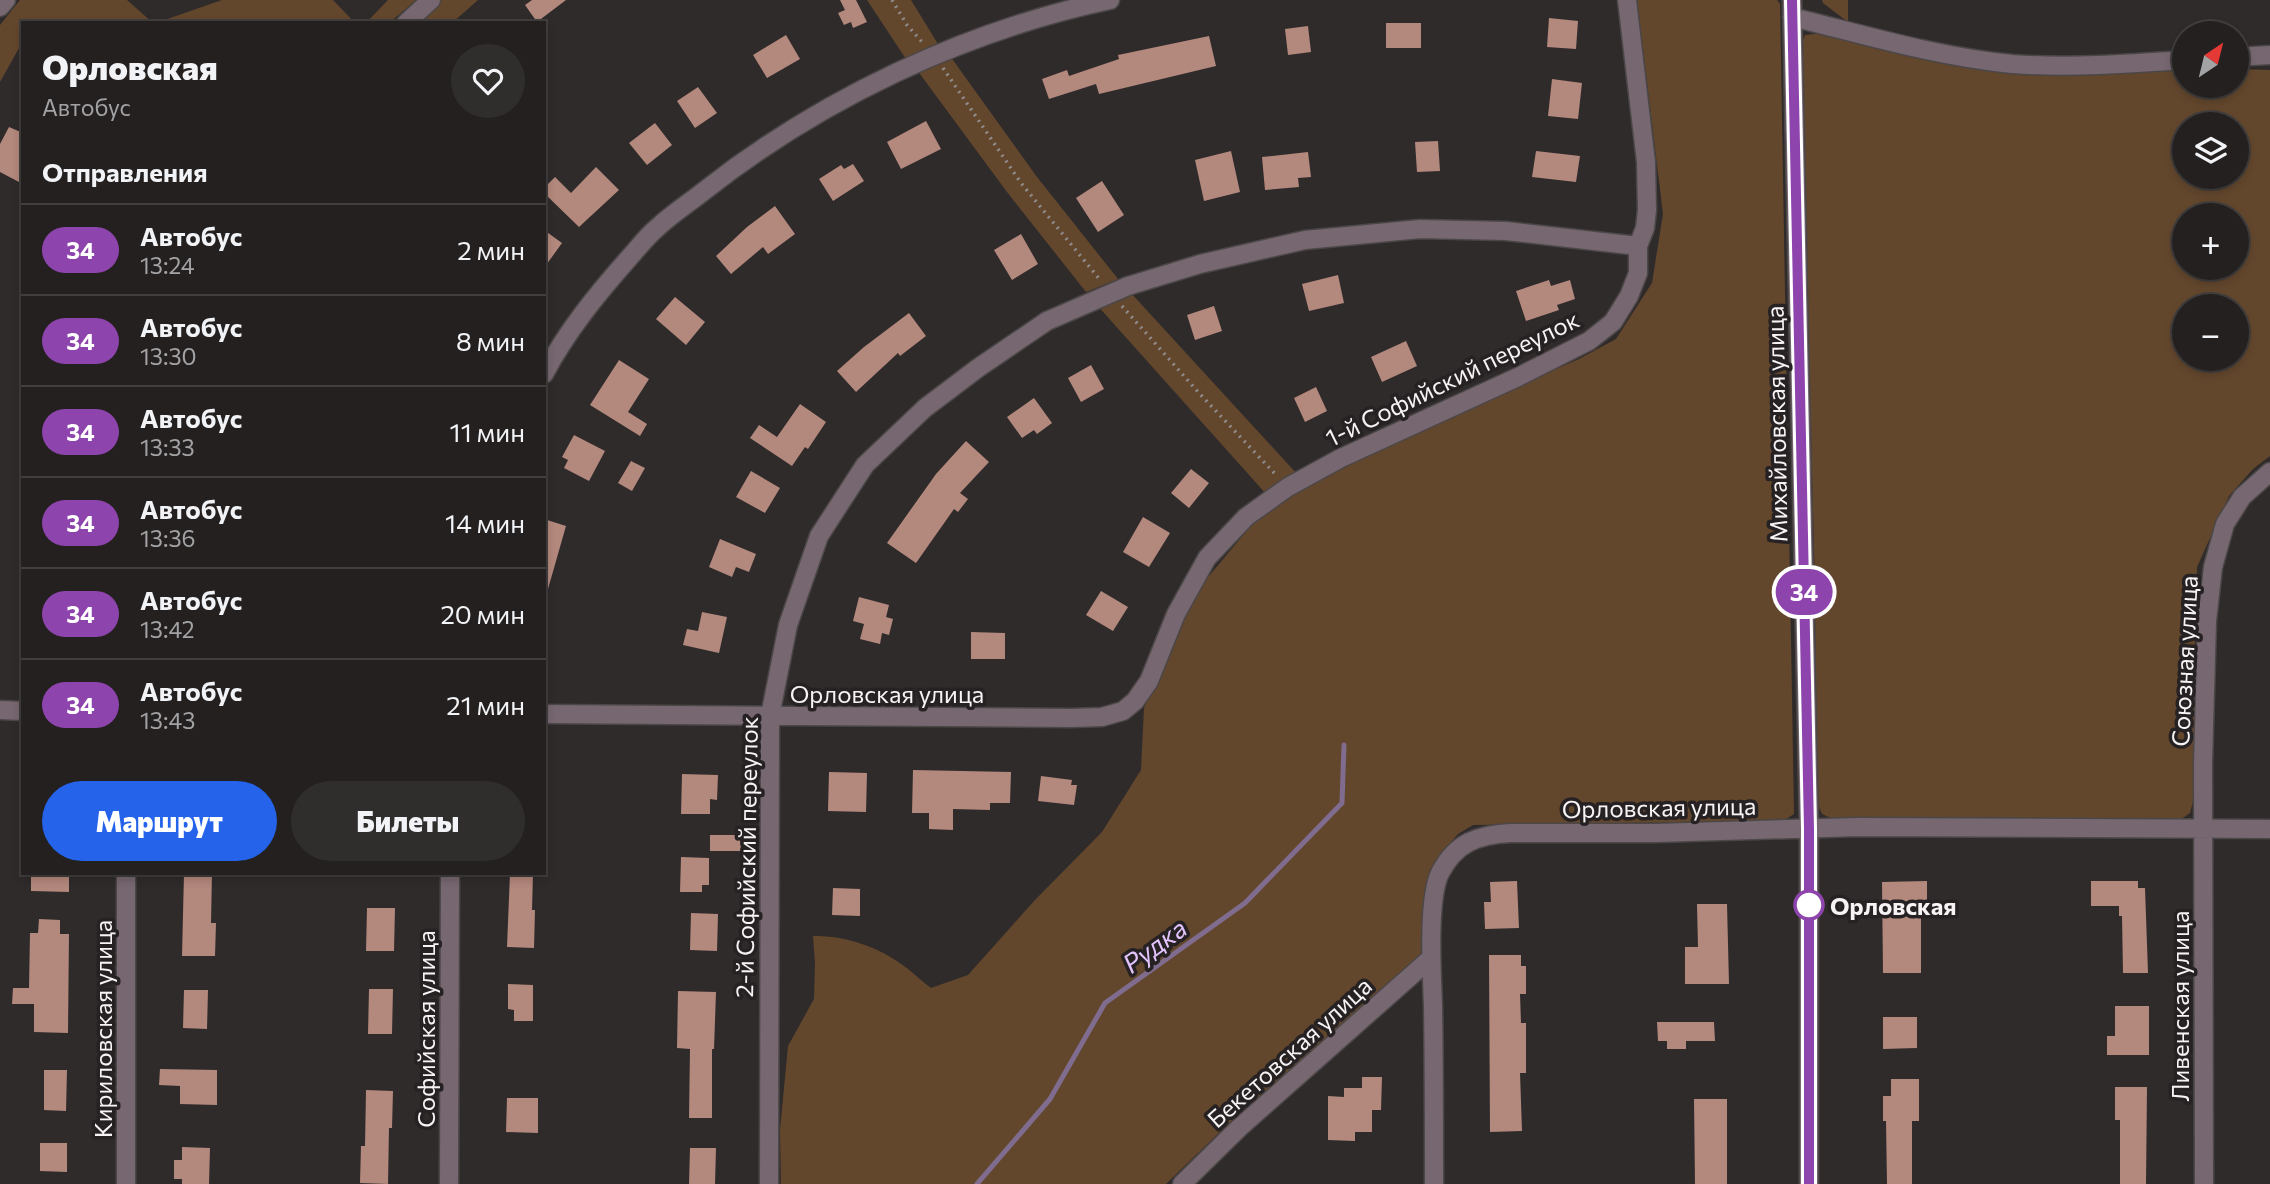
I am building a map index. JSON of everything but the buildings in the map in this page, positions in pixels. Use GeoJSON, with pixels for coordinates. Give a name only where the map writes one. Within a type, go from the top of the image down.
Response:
{"type":"FeatureCollection","features":[{"type":"Feature","properties":{"kind":"street"},"geometry":{"type":"LineString","coordinates":[[0,7],[6,0]]}},
{"type":"Feature","properties":{"kind":"street"},"geometry":{"type":"LineString","coordinates":[[408,21],[431,0]]}},
{"type":"Feature","properties":{"kind":"street"},"geometry":{"type":"LineString","coordinates":[[546,370],[595,295],[658,227],[734,167],[819,113],[898,72],[976,39],[1070,9],[1110,0]]}},
{"type":"Feature","properties":{"kind":"street","name":"1-й Софийский переулок"},"geometry":{"type":"LineString","coordinates":[[1102,717],[1123,711],[1135,701],[1149,681],[1176,614],[1207,558],[1246,517],[1288,487],[1340,458],[1518,377],[1589,341],[1613,322],[1629,296],[1638,273],[1638,246],[1645,228],[1647,210],[1646,163],[1627,0]]}},
{"type":"Feature","properties":{"kind":"street"},"geometry":{"type":"LineString","coordinates":[[1792,8],[1909,47],[2012,64],[2083,65],[2172,61]]}},
{"type":"Feature","properties":{"kind":"street","name":"Михайловская улица"},"geometry":{"type":"LineString","coordinates":[[1792,8],[1809,829],[1809,1184]]}},
{"type":"Feature","properties":{"kind":"street"},"geometry":{"type":"LineString","coordinates":[[2249,56],[2270,55]]}},
{"type":"Feature","properties":{"kind":"street","name":"2-й Софийский переулок"},"geometry":{"type":"LineString","coordinates":[[769,1184],[770,716],[788,625],[820,537],[865,465],[925,408],[1047,321],[1128,286],[1200,264],[1305,240],[1432,229],[1506,231],[1638,246]]}},
{"type":"Feature","properties":{"kind":"street","name":"Союзная улица"},"geometry":{"type":"LineString","coordinates":[[2204,829],[2205,670],[2213,567],[2225,524],[2242,497],[2270,472]]}},
{"type":"Feature","properties":{"kind":"street"},"geometry":{"type":"LineString","coordinates":[[0,710],[21,711]]}},
{"type":"Feature","properties":{"kind":"street","name":"Орловская улица"},"geometry":{"type":"LineString","coordinates":[[546,714],[1102,717]]}},
{"type":"Feature","properties":{"kind":"street"},"geometry":{"type":"LineString","coordinates":[[2204,829],[2270,818]]}},
{"type":"Feature","properties":{"kind":"street","name":"Орловская улица"},"geometry":{"type":"LineString","coordinates":[[1434,1184],[1431,958],[1435,895],[1439,874],[1460,847],[1473,839],[1510,832],[1656,833],[1858,827],[2204,829]]}},
{"type":"Feature","properties":{"kind":"street"},"geometry":{"type":"LineString","coordinates":[[2204,829],[2270,829]]}},
{"type":"Feature","properties":{"kind":"street","name":"Ливенская улица"},"geometry":{"type":"LineString","coordinates":[[2204,829],[2204,1184]]}},
{"type":"Feature","properties":{"kind":"street","name":"Кириловская улица"},"geometry":{"type":"LineString","coordinates":[[126,875],[126,1184]]}},
{"type":"Feature","properties":{"kind":"street","name":"Софийская улица"},"geometry":{"type":"LineString","coordinates":[[449,1184],[450,875]]}},
{"type":"Feature","properties":{"kind":"street","name":"Бекетовская улица"},"geometry":{"type":"LineString","coordinates":[[1182,1184],[1239,1128],[1431,958]]}},
{"type":"Feature","properties":{"kind":"path"},"geometry":{"type":"LineString","coordinates":[[892,0],[907,25],[935,57]]}},
{"type":"Feature","properties":{"kind":"shaded area"},"geometry":{"type":"Polygon","coordinates":[[[20,0],[127,0],[151,21],[21,21],[21,45],[0,82],[0,25],[20,0]]]}},
{"type":"Feature","properties":{"kind":"shaded area"},"geometry":{"type":"Polygon","coordinates":[[[222,0],[333,0],[353,21],[162,21],[222,0]]]}},
{"type":"Feature","properties":{"kind":"shaded area"},"geometry":{"type":"Polygon","coordinates":[[[388,0],[416,0],[391,21],[368,21],[388,0]]]}},
{"type":"Feature","properties":{"kind":"shaded area"},"geometry":{"type":"Polygon","coordinates":[[[439,0],[478,0],[454,21],[417,21],[439,0]]]}},
{"type":"Feature","properties":{"kind":"shaded area"},"geometry":{"type":"Polygon","coordinates":[[[867,0],[911,0],[938,44],[906,59],[867,0]]]}},
{"type":"Feature","properties":{"kind":"shaded area"},"geometry":{"type":"Polygon","coordinates":[[[1637,0],[1777,0],[1780,4],[1794,814],[1783,821],[1473,825],[1458,834],[1436,860],[1427,901],[1425,949],[1412,966],[1257,1101],[1253,1100],[1166,1184],[781,1184],[780,1130],[788,1046],[814,999],[813,936],[854,941],[874,949],[897,961],[931,988],[968,975],[1034,901],[1102,832],[1141,770],[1144,708],[1173,642],[1199,588],[1249,528],[1276,504],[1401,437],[1579,359],[1616,339],[1652,283],[1663,214],[1637,0]]]}},
{"type":"Feature","properties":{"kind":"shaded area"},"geometry":{"type":"Polygon","coordinates":[[[1822,0],[1848,0],[1848,22],[1823,3],[1822,0]]]}},
{"type":"Feature","properties":{"kind":"shaded area"},"geometry":{"type":"Polygon","coordinates":[[[1826,33],[2059,74],[2172,69],[2172,98],[2249,98],[2249,69],[2270,70],[2270,456],[2253,469],[2229,496],[2197,567],[2195,793],[2190,813],[2180,820],[1835,820],[1822,814],[1816,801],[1815,588],[1801,46],[1805,35],[1826,33]]]}},
{"type":"Feature","properties":{"kind":"shaded area"},"geometry":{"type":"Polygon","coordinates":[[[950,56],[1037,177],[1118,279],[1086,292],[1007,192],[917,70],[950,56]]]}},
{"type":"Feature","properties":{"kind":"shaded area"},"geometry":{"type":"Polygon","coordinates":[[[1130,292],[1298,475],[1267,495],[1096,304],[1130,292]]]}},
{"type":"Feature","properties":{"kind":"waterway","name":"Рудка"},"geometry":{"type":"LineString","coordinates":[[977,1184],[1050,1099],[1105,1003],[1245,903],[1342,803],[1344,745]]}},
{"type":"Feature","properties":{"kind":"bus line","name":"34"},"geometry":{"type":"LineString","coordinates":[[1792,0],[1809,829],[1809,1184]]}},
{"type":"Feature","properties":{"kind":"place","name":"Орловская"},"geometry":{"type":"Point","coordinates":[1809,905]}}]}
